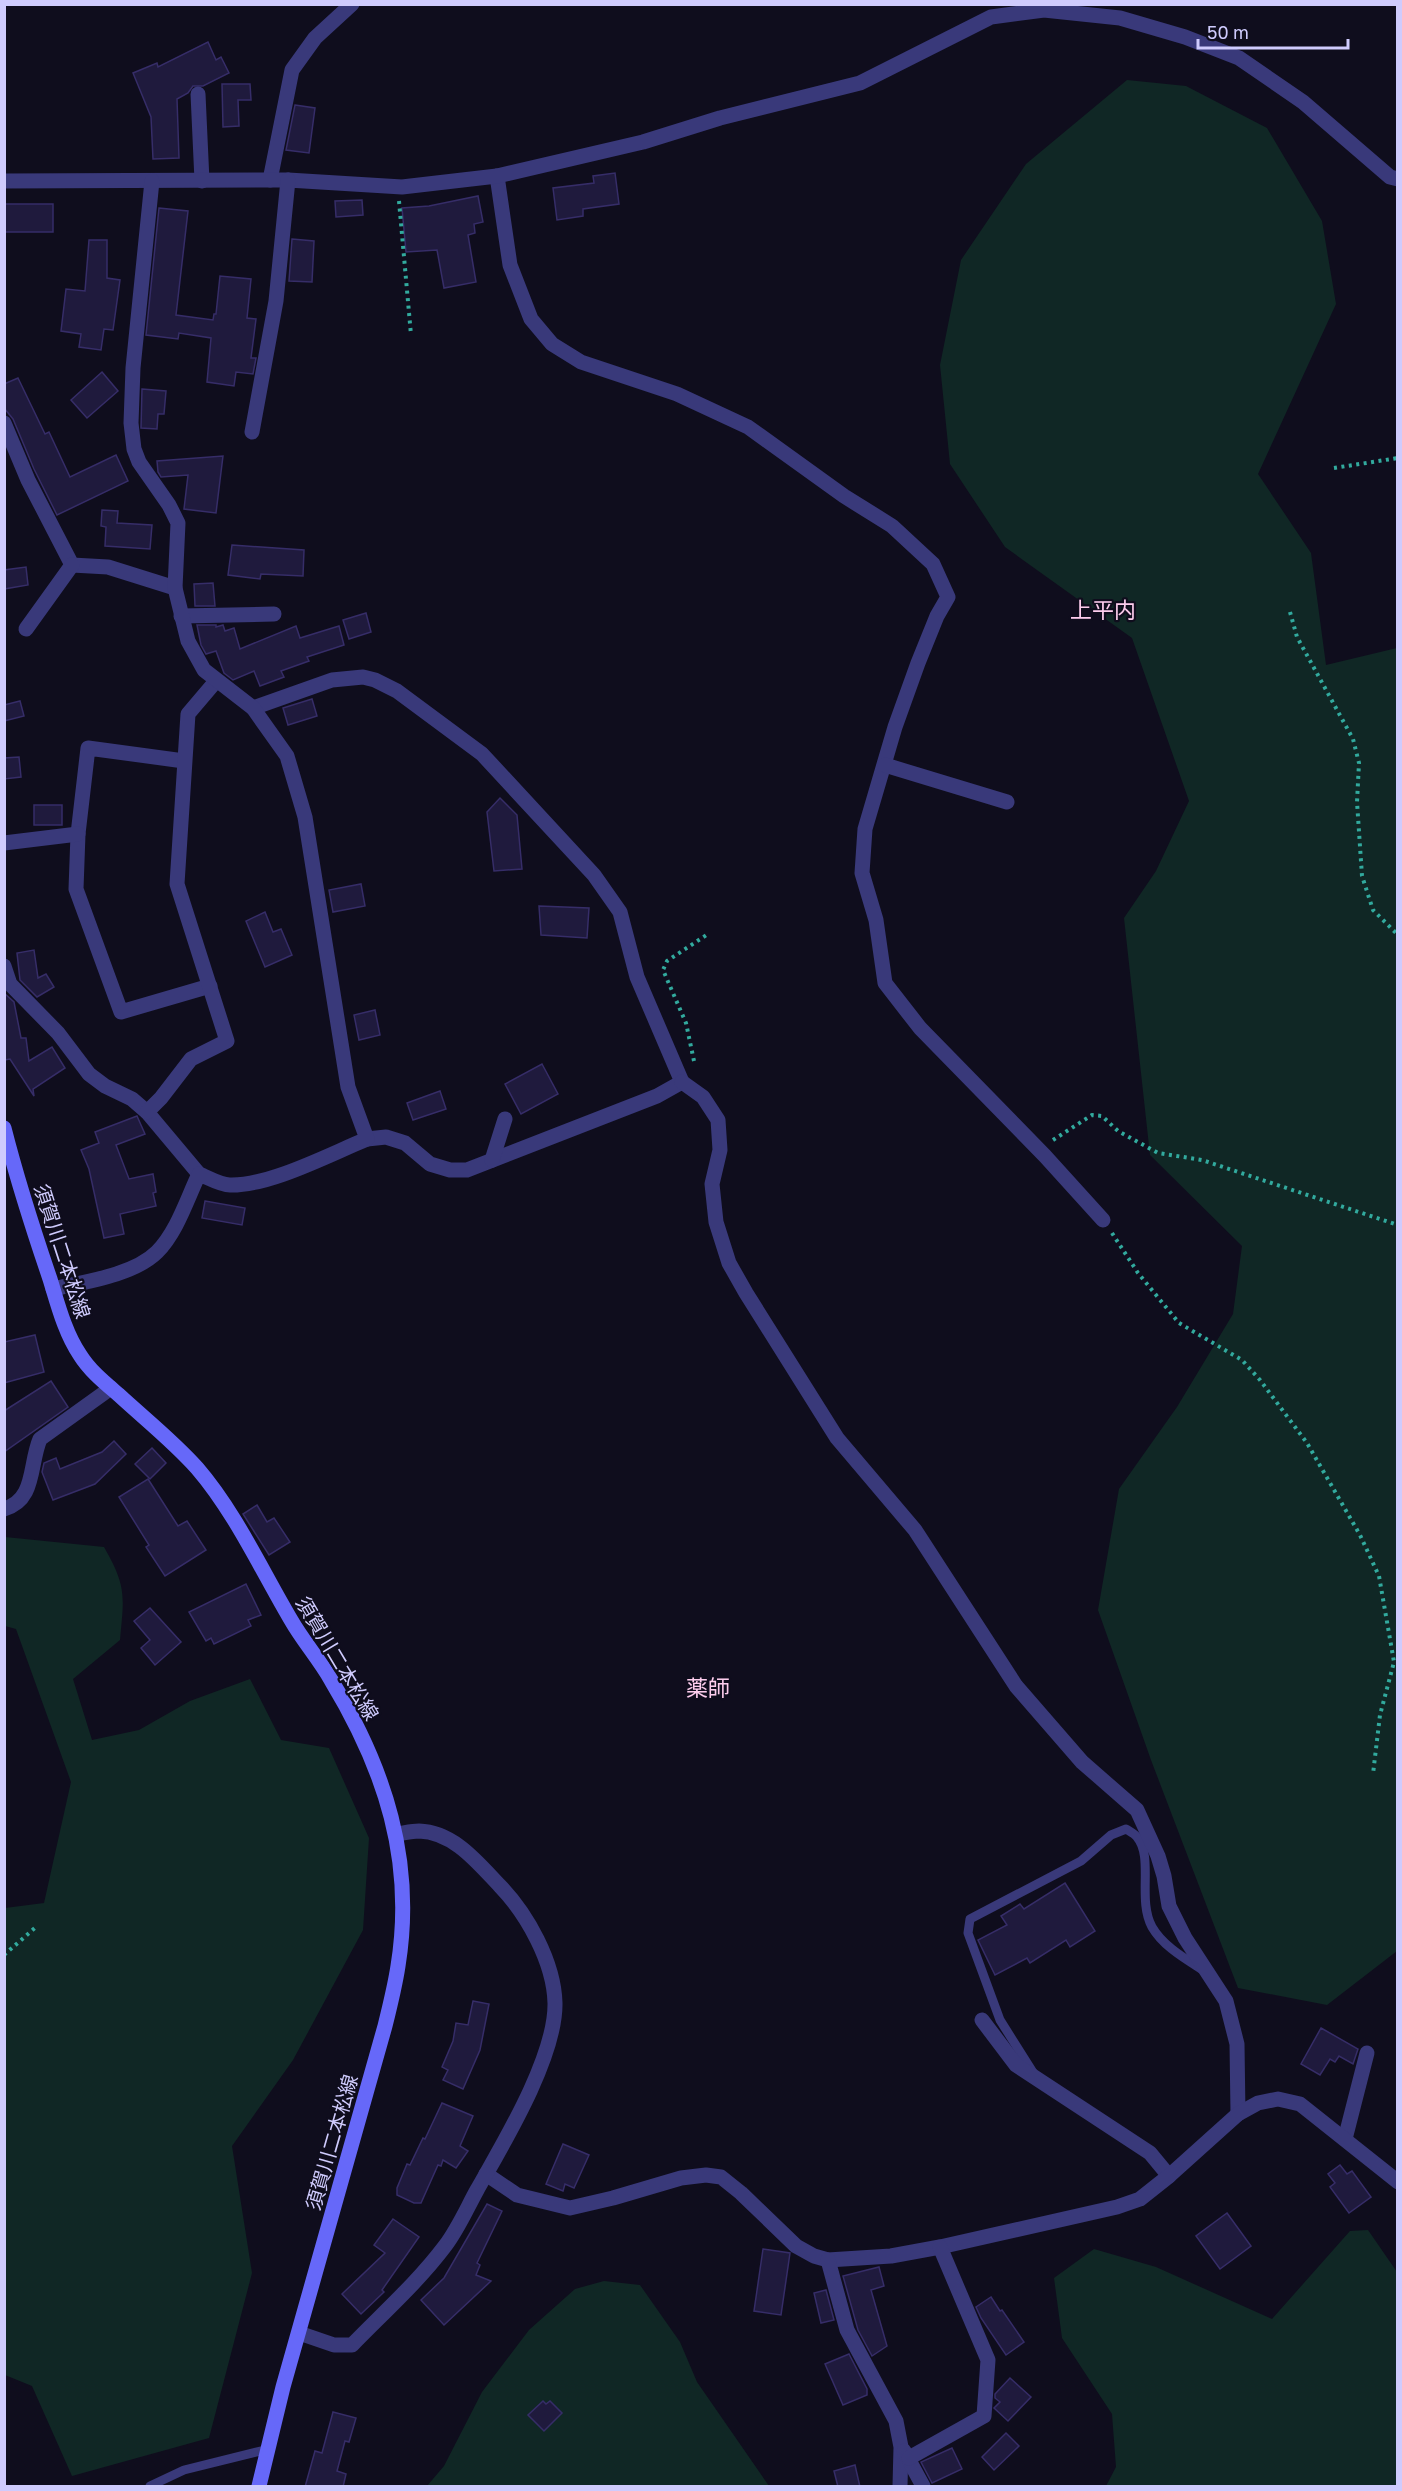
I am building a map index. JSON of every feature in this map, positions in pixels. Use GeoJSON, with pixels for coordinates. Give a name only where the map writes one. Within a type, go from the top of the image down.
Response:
{"type":"FeatureCollection","features":[{"type":"Feature","properties":{"kind":"main road","name":"須賀川二本松線"},"geometry":{"type":"LineString","coordinates":[[4,1128],[28,1214],[67,1331],[78,1354],[87,1366],[179,1449],[199,1470],[224,1504],[306,1646],[330,1678],[359,1732],[386,1793],[397,1834],[401,1863],[403,1920],[398,1966],[382,2037],[283,2387],[259,2487]]}},
{"type":"Feature","properties":{"kind":"street"},"geometry":{"type":"LineString","coordinates":[[270,180],[292,70],[315,38],[352,4]]}},
{"type":"Feature","properties":{"kind":"street"},"geometry":{"type":"LineString","coordinates":[[4,181],[288,180],[398,187],[497,176],[643,142],[720,118],[860,83],[991,17],[1044,10],[1120,18],[1185,37],[1239,58],[1303,102],[1390,177],[1398,179]]}},
{"type":"Feature","properties":{"kind":"street"},"geometry":{"type":"LineString","coordinates":[[198,94],[202,181]]}},
{"type":"Feature","properties":{"kind":"street"},"geometry":{"type":"LineString","coordinates":[[497,176],[510,265],[531,319],[552,344],[581,362],[677,394],[748,427],[835,490],[892,526],[933,564],[948,597],[937,616],[895,727],[865,829],[862,873],[876,920],[885,983],[920,1028],[1104,1220]]}},
{"type":"Feature","properties":{"kind":"street"},"geometry":{"type":"LineString","coordinates":[[252,432],[276,301],[288,180]]}},
{"type":"Feature","properties":{"kind":"street"},"geometry":{"type":"LineString","coordinates":[[152,181],[134,358],[131,423],[134,450],[139,462],[169,505],[178,523],[175,588],[189,641],[204,670],[253,708],[287,756],[305,816],[348,1087],[367,1139]]}},
{"type":"Feature","properties":{"kind":"street"},"geometry":{"type":"LineString","coordinates":[[4,423],[28,480],[72,565]]}},
{"type":"Feature","properties":{"kind":"street"},"geometry":{"type":"LineString","coordinates":[[72,565],[108,567],[175,588]]}},
{"type":"Feature","properties":{"kind":"street"},"geometry":{"type":"LineString","coordinates":[[26,629],[72,565]]}},
{"type":"Feature","properties":{"kind":"street"},"geometry":{"type":"LineString","coordinates":[[181,616],[274,614]]}},
{"type":"Feature","properties":{"kind":"street"},"geometry":{"type":"LineString","coordinates":[[253,708],[332,680],[363,677],[375,680],[397,691],[482,754],[594,874],[620,912],[637,977],[682,1082],[703,1097],[718,1120],[720,1150],[712,1184],[716,1222],[729,1263],[837,1438],[915,1530],[1016,1686],[1082,1762],[1137,1810],[1158,1856],[1169,1906],[1185,1938],[1226,2001],[1237,2044],[1238,2114]]}},
{"type":"Feature","properties":{"kind":"street"},"geometry":{"type":"LineString","coordinates":[[147,1112],[161,1098],[191,1059],[228,1041],[177,884],[188,714],[216,681]]}},
{"type":"Feature","properties":{"kind":"street"},"geometry":{"type":"LineString","coordinates":[[184,761],[88,748],[78,834],[76,889],[121,1012],[210,986]]}},
{"type":"Feature","properties":{"kind":"street"},"geometry":{"type":"LineString","coordinates":[[885,765],[1007,802]]}},
{"type":"Feature","properties":{"kind":"street"},"geometry":{"type":"LineString","coordinates":[[4,843],[78,834]]}},
{"type":"Feature","properties":{"kind":"street"},"geometry":{"type":"LineString","coordinates":[[4,966],[10,984],[58,1033],[89,1074],[105,1086],[132,1099],[147,1112],[200,1174],[228,1185],[246,1184],[277,1176],[367,1139],[386,1137],[405,1143],[430,1164],[450,1170],[467,1170],[657,1096],[682,1082]]}},
{"type":"Feature","properties":{"kind":"street"},"geometry":{"type":"LineString","coordinates":[[492,1160],[505,1119]]}},
{"type":"Feature","properties":{"kind":"street"},"geometry":{"type":"LineString","coordinates":[[53,1288],[110,1275],[131,1267],[156,1253],[168,1237],[200,1174]]}},
{"type":"Feature","properties":{"kind":"street"},"geometry":{"type":"LineString","coordinates":[[4,1509],[16,1505],[25,1496],[34,1452],[40,1439],[111,1388]]}},
{"type":"Feature","properties":{"kind":"street"},"geometry":{"type":"LineString","coordinates":[[299,2333],[334,2346],[352,2345],[425,2271],[447,2243],[515,2122],[536,2076],[550,2035],[555,2003],[547,1965],[538,1941],[524,1915],[475,1860],[446,1836],[419,1831],[397,1834]]}},
{"type":"Feature","properties":{"kind":"street"},"geometry":{"type":"LineString","coordinates":[[982,2020],[1016,2065],[1150,2153],[1169,2176]]}},
{"type":"Feature","properties":{"kind":"street"},"geometry":{"type":"LineString","coordinates":[[1345,2139],[1367,2053]]}},
{"type":"Feature","properties":{"kind":"street"},"geometry":{"type":"LineString","coordinates":[[486,2175],[517,2195],[570,2208],[613,2199],[681,2178],[706,2175],[721,2177],[796,2246],[814,2256],[828,2260],[891,2256],[1118,2207],[1140,2199],[1238,2114],[1258,2103],[1278,2099],[1300,2104],[1398,2182]]}},
{"type":"Feature","properties":{"kind":"street"},"geometry":{"type":"LineString","coordinates":[[905,2452],[984,2416],[988,2360],[940,2247]]}},
{"type":"Feature","properties":{"kind":"street"},"geometry":{"type":"LineString","coordinates":[[828,2260],[847,2330],[893,2414],[905,2452],[923,2487]]}},
{"type":"Feature","properties":{"kind":"street"},"geometry":{"type":"LineString","coordinates":[[900,2487],[905,2452]]}},
{"type":"Feature","properties":{"kind":"lane"},"geometry":{"type":"LineString","coordinates":[[1039,2081],[1000,2020],[968,1933],[970,1919],[1081,1861],[1111,1835],[1126,1829],[1137,1837],[1145,1856],[1144,1896],[1152,1927],[1175,1953],[1208,1973]]}},
{"type":"Feature","properties":{"kind":"lane"},"geometry":{"type":"LineString","coordinates":[[150,2487],[184,2470],[269,2449]]}},
{"type":"Feature","properties":{"kind":"path"},"geometry":{"type":"LineString","coordinates":[[398,187],[411,335]]}},
{"type":"Feature","properties":{"kind":"path"},"geometry":{"type":"LineString","coordinates":[[1334,468],[1398,458]]}},
{"type":"Feature","properties":{"kind":"path"},"geometry":{"type":"LineString","coordinates":[[1290,612],[1297,637],[1353,739],[1359,763],[1358,802],[1362,876],[1373,910],[1398,935]]}},
{"type":"Feature","properties":{"kind":"path"},"geometry":{"type":"LineString","coordinates":[[682,1082],[694,1062],[686,1023],[663,970],[667,961],[708,934]]}},
{"type":"Feature","properties":{"kind":"path"},"geometry":{"type":"LineString","coordinates":[[1038,1149],[1092,1116],[1102,1116],[1118,1131],[1158,1153],[1202,1160],[1398,1225]]}},
{"type":"Feature","properties":{"kind":"path"},"geometry":{"type":"LineString","coordinates":[[1104,1220],[1138,1273],[1179,1323],[1242,1360],[1260,1380],[1307,1443],[1360,1535],[1379,1576],[1394,1662],[1380,1715],[1373,1774]]}},
{"type":"Feature","properties":{"kind":"path"},"geometry":{"type":"LineString","coordinates":[[4,1955],[36,1927]]}},
{"type":"Feature","properties":{"kind":"green space"},"geometry":{"type":"Polygon","coordinates":[[[1127,80],[1186,86],[1267,128],[1322,221],[1336,304],[1258,474],[1311,553],[1326,665],[1397,648],[1397,1951],[1327,2005],[1238,1988],[1151,1760],[1098,1610],[1119,1489],[1177,1407],[1233,1314],[1242,1246],[1150,1155],[1124,918],[1156,871],[1189,801],[1132,638],[1005,547],[950,464],[940,365],[961,260],[1026,164],[1127,80]]]}},
{"type":"Feature","properties":{"kind":"green space"},"geometry":{"type":"Polygon","coordinates":[[[5,1537],[104,1547],[117,1572],[123,1602],[120,1640],[73,1679],[92,1740],[139,1730],[190,1701],[250,1679],[281,1740],[329,1748],[369,1838],[363,1930],[293,2060],[232,2146],[252,2273],[209,2438],[72,2476],[32,2386],[5,2375],[5,1908],[44,1903],[71,1782],[16,1629],[5,1626],[5,1537]]]}},
{"type":"Feature","properties":{"kind":"green space"},"geometry":{"type":"Polygon","coordinates":[[[1368,2230],[1397,2272],[1397,2486],[1106,2486],[1116,2467],[1112,2414],[1062,2338],[1054,2278],[1094,2249],[1156,2267],[1272,2319],[1350,2231],[1368,2230]]]}},
{"type":"Feature","properties":{"kind":"green space"},"geometry":{"type":"Polygon","coordinates":[[[604,2281],[640,2285],[680,2342],[697,2382],[769,2486],[427,2486],[444,2466],[482,2392],[529,2330],[575,2289],[604,2281]]]}},
{"type":"Feature","properties":{"kind":"building"},"geometry":{"type":"Polygon","coordinates":[[[208,42],[216,60],[221,57],[229,73],[203,86],[193,86],[188,93],[177,99],[179,158],[153,159],[151,117],[133,73],[157,63],[158,67],[208,42]]]}},
{"type":"Feature","properties":{"kind":"building"},"geometry":{"type":"Polygon","coordinates":[[[222,84],[250,84],[251,100],[238,100],[239,126],[223,127],[222,84]]]}},
{"type":"Feature","properties":{"kind":"building"},"geometry":{"type":"Polygon","coordinates":[[[295,105],[315,108],[309,153],[286,150],[295,105]]]}},
{"type":"Feature","properties":{"kind":"building"},"geometry":{"type":"Polygon","coordinates":[[[615,173],[619,204],[583,209],[583,216],[557,220],[553,188],[594,183],[593,176],[615,173]]]}},
{"type":"Feature","properties":{"kind":"building"},"geometry":{"type":"Polygon","coordinates":[[[478,196],[483,222],[474,224],[475,233],[468,235],[476,282],[444,288],[437,250],[406,252],[402,208],[429,206],[478,196]]]}},
{"type":"Feature","properties":{"kind":"building"},"geometry":{"type":"Polygon","coordinates":[[[362,200],[363,215],[336,217],[335,201],[362,200]]]}},
{"type":"Feature","properties":{"kind":"building"},"geometry":{"type":"Polygon","coordinates":[[[4,204],[53,204],[53,232],[4,232],[4,204]]]}},
{"type":"Feature","properties":{"kind":"building"},"geometry":{"type":"Polygon","coordinates":[[[159,208],[188,211],[176,315],[213,320],[216,314],[220,276],[251,279],[247,318],[256,319],[251,358],[256,358],[253,374],[236,372],[234,386],[207,382],[211,338],[179,333],[178,339],[146,335],[159,208]]]}},
{"type":"Feature","properties":{"kind":"building"},"geometry":{"type":"Polygon","coordinates":[[[292,239],[314,241],[312,282],[289,281],[292,239]]]}},
{"type":"Feature","properties":{"kind":"building"},"geometry":{"type":"Polygon","coordinates":[[[89,240],[107,240],[107,278],[120,280],[113,330],[104,329],[101,350],[79,347],[81,334],[61,331],[66,289],[85,291],[89,240]]]}},
{"type":"Feature","properties":{"kind":"building"},"geometry":{"type":"Polygon","coordinates":[[[102,372],[118,391],[87,418],[71,400],[102,372]]]}},
{"type":"Feature","properties":{"kind":"building"},"geometry":{"type":"Polygon","coordinates":[[[18,378],[45,434],[49,432],[70,477],[116,455],[128,481],[57,515],[13,419],[4,408],[4,384],[18,378]]]}},
{"type":"Feature","properties":{"kind":"building"},"geometry":{"type":"Polygon","coordinates":[[[142,389],[166,391],[164,414],[158,414],[157,429],[141,428],[142,389]]]}},
{"type":"Feature","properties":{"kind":"building"},"geometry":{"type":"Polygon","coordinates":[[[223,456],[216,513],[184,509],[188,475],[161,477],[158,472],[157,461],[223,456]]]}},
{"type":"Feature","properties":{"kind":"building"},"geometry":{"type":"Polygon","coordinates":[[[102,510],[118,511],[117,523],[152,525],[150,549],[105,546],[106,527],[101,526],[102,510]]]}},
{"type":"Feature","properties":{"kind":"building"},"geometry":{"type":"Polygon","coordinates":[[[232,545],[304,550],[303,576],[261,574],[260,579],[228,575],[232,545]]]}},
{"type":"Feature","properties":{"kind":"building"},"geometry":{"type":"Polygon","coordinates":[[[26,567],[28,585],[4,589],[4,570],[26,567]]]}},
{"type":"Feature","properties":{"kind":"building"},"geometry":{"type":"Polygon","coordinates":[[[213,583],[215,606],[195,606],[194,584],[213,583]]]}},
{"type":"Feature","properties":{"kind":"building"},"geometry":{"type":"Polygon","coordinates":[[[366,613],[371,632],[349,639],[343,620],[366,613]]]}},
{"type":"Feature","properties":{"kind":"building"},"geometry":{"type":"Polygon","coordinates":[[[197,625],[216,625],[216,627],[223,625],[225,631],[234,628],[240,649],[296,626],[300,638],[339,626],[344,645],[307,657],[309,661],[281,671],[284,677],[260,686],[254,671],[233,680],[224,673],[216,651],[206,654],[201,645],[197,625]]]}},
{"type":"Feature","properties":{"kind":"building"},"geometry":{"type":"Polygon","coordinates":[[[312,699],[317,716],[288,725],[283,708],[312,699]]]}},
{"type":"Feature","properties":{"kind":"building"},"geometry":{"type":"Polygon","coordinates":[[[20,701],[24,716],[4,721],[4,705],[20,701]]]}},
{"type":"Feature","properties":{"kind":"building"},"geometry":{"type":"Polygon","coordinates":[[[19,757],[21,777],[4,779],[4,758],[19,757]]]}},
{"type":"Feature","properties":{"kind":"building"},"geometry":{"type":"Polygon","coordinates":[[[500,798],[517,815],[522,869],[494,871],[487,812],[500,798]]]}},
{"type":"Feature","properties":{"kind":"building"},"geometry":{"type":"Polygon","coordinates":[[[34,805],[62,805],[62,825],[34,825],[34,805]]]}},
{"type":"Feature","properties":{"kind":"building"},"geometry":{"type":"Polygon","coordinates":[[[361,884],[365,906],[333,912],[329,890],[361,884]]]}},
{"type":"Feature","properties":{"kind":"building"},"geometry":{"type":"Polygon","coordinates":[[[539,906],[589,908],[587,938],[541,935],[539,906]]]}},
{"type":"Feature","properties":{"kind":"building"},"geometry":{"type":"Polygon","coordinates":[[[265,912],[273,932],[281,929],[292,955],[265,967],[246,921],[265,912]]]}},
{"type":"Feature","properties":{"kind":"building"},"geometry":{"type":"Polygon","coordinates":[[[34,950],[38,978],[46,974],[54,987],[37,997],[20,980],[17,953],[34,950]]]}},
{"type":"Feature","properties":{"kind":"building"},"geometry":{"type":"Polygon","coordinates":[[[4,993],[14,1002],[21,1038],[26,1038],[29,1061],[52,1047],[65,1068],[33,1089],[34,1096],[10,1059],[4,1060],[4,993]]]}},
{"type":"Feature","properties":{"kind":"building"},"geometry":{"type":"Polygon","coordinates":[[[375,1010],[380,1035],[359,1040],[354,1015],[375,1010]]]}},
{"type":"Feature","properties":{"kind":"building"},"geometry":{"type":"Polygon","coordinates":[[[542,1064],[558,1094],[521,1114],[505,1084],[542,1064]]]}},
{"type":"Feature","properties":{"kind":"building"},"geometry":{"type":"Polygon","coordinates":[[[440,1091],[446,1109],[413,1120],[407,1103],[440,1091]]]}},
{"type":"Feature","properties":{"kind":"building"},"geometry":{"type":"Polygon","coordinates":[[[137,1116],[145,1134],[116,1145],[129,1179],[153,1174],[156,1206],[120,1214],[124,1234],[104,1238],[89,1169],[81,1150],[99,1143],[95,1132],[137,1116]]]}},
{"type":"Feature","properties":{"kind":"building"},"geometry":{"type":"Polygon","coordinates":[[[205,1201],[245,1208],[242,1225],[202,1218],[205,1201]]]}},
{"type":"Feature","properties":{"kind":"building"},"geometry":{"type":"Polygon","coordinates":[[[35,1335],[44,1372],[4,1383],[4,1342],[35,1335]]]}},
{"type":"Feature","properties":{"kind":"building"},"geometry":{"type":"Polygon","coordinates":[[[51,1381],[68,1407],[4,1452],[4,1411],[51,1381]]]}},
{"type":"Feature","properties":{"kind":"building"},"geometry":{"type":"Polygon","coordinates":[[[114,1441],[126,1454],[95,1484],[53,1500],[42,1472],[44,1463],[56,1458],[60,1469],[102,1452],[114,1441]]]}},
{"type":"Feature","properties":{"kind":"building"},"geometry":{"type":"Polygon","coordinates":[[[152,1448],[166,1463],[150,1479],[135,1464],[152,1448]]]}},
{"type":"Feature","properties":{"kind":"building"},"geometry":{"type":"Polygon","coordinates":[[[148,1479],[178,1526],[187,1521],[206,1550],[165,1576],[146,1547],[149,1545],[119,1497],[148,1479]]]}},
{"type":"Feature","properties":{"kind":"building"},"geometry":{"type":"Polygon","coordinates":[[[257,1505],[267,1522],[274,1518],[290,1542],[269,1555],[243,1514],[257,1505]]]}},
{"type":"Feature","properties":{"kind":"building"},"geometry":{"type":"Polygon","coordinates":[[[246,1584],[261,1615],[248,1620],[251,1626],[214,1644],[211,1638],[206,1641],[189,1612],[246,1584]]]}},
{"type":"Feature","properties":{"kind":"building"},"geometry":{"type":"Polygon","coordinates":[[[150,1608],[181,1642],[155,1665],[141,1648],[150,1640],[134,1621],[150,1608]]]}},
{"type":"Feature","properties":{"kind":"building"},"geometry":{"type":"Polygon","coordinates":[[[1065,1883],[1095,1931],[1070,1947],[1066,1940],[1030,1963],[1027,1958],[995,1975],[978,1940],[1007,1925],[1001,1916],[1020,1904],[1024,1909],[1065,1883]]]}},
{"type":"Feature","properties":{"kind":"building"},"geometry":{"type":"Polygon","coordinates":[[[473,2001],[489,2004],[480,2050],[463,2089],[443,2080],[448,2070],[442,2067],[453,2041],[456,2023],[468,2025],[473,2001]]]}},
{"type":"Feature","properties":{"kind":"building"},"geometry":{"type":"Polygon","coordinates":[[[1321,2028],[1358,2049],[1353,2064],[1339,2056],[1335,2062],[1330,2059],[1320,2075],[1301,2064],[1321,2028]]]}},
{"type":"Feature","properties":{"kind":"building"},"geometry":{"type":"Polygon","coordinates":[[[442,2103],[473,2116],[460,2146],[468,2151],[456,2168],[443,2160],[441,2166],[438,2165],[421,2203],[414,2203],[397,2195],[397,2188],[407,2164],[410,2165],[423,2138],[425,2139],[442,2103]]]}},
{"type":"Feature","properties":{"kind":"building"},"geometry":{"type":"Polygon","coordinates":[[[563,2144],[589,2155],[574,2188],[565,2184],[563,2191],[546,2184],[563,2144]]]}},
{"type":"Feature","properties":{"kind":"building"},"geometry":{"type":"Polygon","coordinates":[[[1340,2165],[1347,2174],[1352,2171],[1371,2197],[1349,2213],[1330,2187],[1335,2183],[1328,2174],[1340,2165]]]}},
{"type":"Feature","properties":{"kind":"building"},"geometry":{"type":"Polygon","coordinates":[[[487,2204],[502,2211],[477,2263],[480,2265],[476,2275],[491,2281],[444,2325],[421,2300],[444,2278],[487,2204]]]}},
{"type":"Feature","properties":{"kind":"building"},"geometry":{"type":"Polygon","coordinates":[[[1227,2213],[1251,2246],[1220,2269],[1196,2236],[1227,2213]]]}},
{"type":"Feature","properties":{"kind":"building"},"geometry":{"type":"Polygon","coordinates":[[[393,2219],[419,2237],[382,2290],[384,2292],[361,2314],[342,2294],[385,2253],[374,2245],[393,2219]]]}},
{"type":"Feature","properties":{"kind":"building"},"geometry":{"type":"Polygon","coordinates":[[[763,2249],[790,2253],[781,2315],[754,2311],[763,2249]]]}},
{"type":"Feature","properties":{"kind":"building"},"geometry":{"type":"Polygon","coordinates":[[[879,2267],[884,2286],[871,2290],[887,2346],[872,2356],[858,2330],[843,2276],[879,2267]]]}},
{"type":"Feature","properties":{"kind":"building"},"geometry":{"type":"Polygon","coordinates":[[[826,2290],[834,2320],[821,2323],[814,2293],[826,2290]]]}},
{"type":"Feature","properties":{"kind":"building"},"geometry":{"type":"Polygon","coordinates":[[[991,2297],[1024,2342],[1006,2355],[976,2307],[991,2297]]]}},
{"type":"Feature","properties":{"kind":"building"},"geometry":{"type":"Polygon","coordinates":[[[849,2354],[867,2389],[867,2395],[843,2405],[825,2364],[849,2354]]]}},
{"type":"Feature","properties":{"kind":"building"},"geometry":{"type":"Polygon","coordinates":[[[1010,2378],[1031,2397],[1008,2421],[994,2408],[1000,2402],[995,2398],[995,2394],[1010,2378]]]}},
{"type":"Feature","properties":{"kind":"building"},"geometry":{"type":"Polygon","coordinates":[[[543,2401],[546,2404],[550,2401],[562,2413],[544,2431],[528,2415],[543,2401]]]}},
{"type":"Feature","properties":{"kind":"building"},"geometry":{"type":"Polygon","coordinates":[[[333,2412],[356,2418],[349,2442],[345,2441],[337,2471],[346,2474],[343,2487],[305,2487],[315,2451],[322,2453],[333,2412]]]}},
{"type":"Feature","properties":{"kind":"building"},"geometry":{"type":"Polygon","coordinates":[[[1006,2433],[1019,2446],[994,2470],[982,2457],[1006,2433]]]}},
{"type":"Feature","properties":{"kind":"building"},"geometry":{"type":"Polygon","coordinates":[[[952,2448],[962,2469],[932,2483],[921,2462],[952,2448]]]}},
{"type":"Feature","properties":{"kind":"building"},"geometry":{"type":"Polygon","coordinates":[[[855,2465],[860,2487],[838,2487],[834,2471],[855,2465]]]}},
{"type":"Feature","properties":{"kind":"district","name":"上平内"},"geometry":{"type":"Point","coordinates":[1103,609]}},
{"type":"Feature","properties":{"kind":"district","name":"薬師"},"geometry":{"type":"Point","coordinates":[708,1687]}}]}
